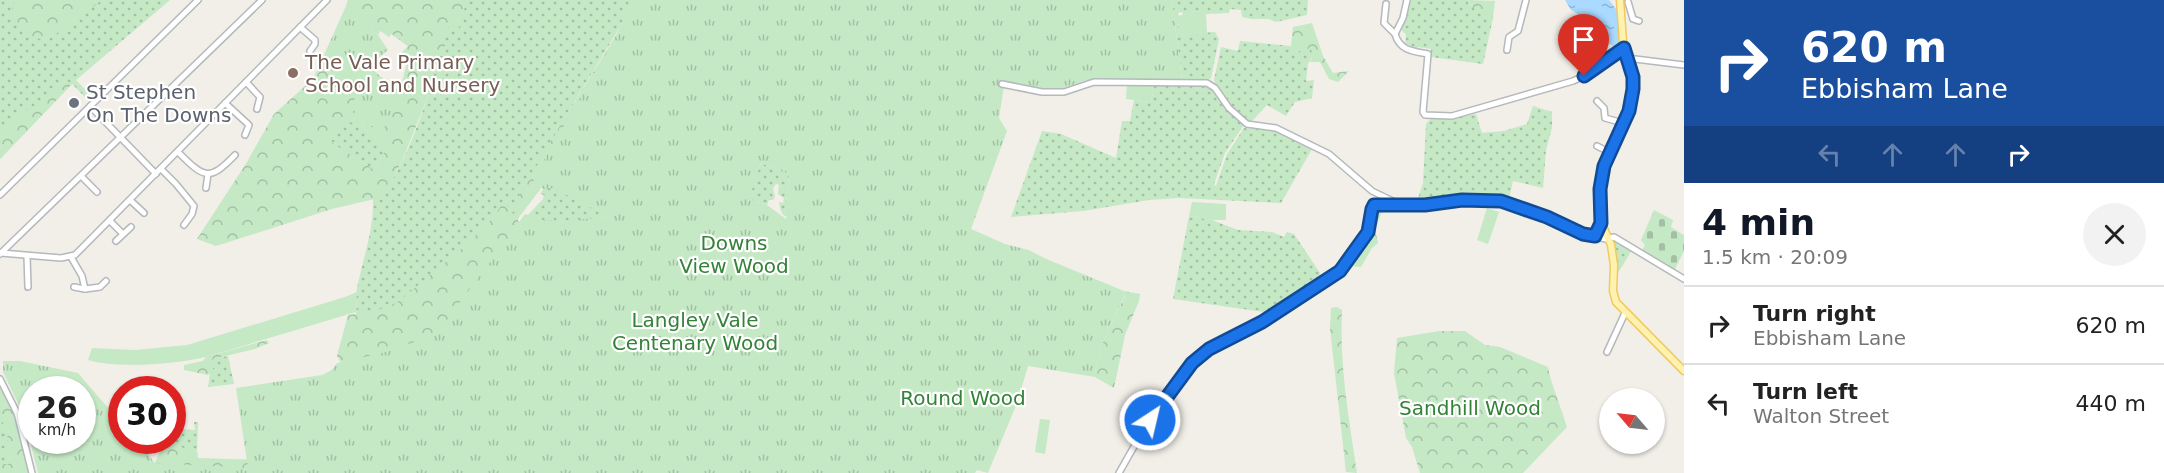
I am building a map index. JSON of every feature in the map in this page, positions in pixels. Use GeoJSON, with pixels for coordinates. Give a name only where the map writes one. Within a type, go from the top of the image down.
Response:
{"type":"FeatureCollection","features":[{"type":"Feature","properties":{"kind":"main road"},"geometry":{"type":"LineString","coordinates":[[1620,2],[1624,48],[1633,77],[1633,89],[1629,111],[1609,152],[1602,173],[1601,223],[1609,238],[1614,266],[1614,296],[1625,313],[1684,371]]}},
{"type":"Feature","properties":{"kind":"street"},"geometry":{"type":"LineString","coordinates":[[0,195],[198,0]]}},
{"type":"Feature","properties":{"kind":"street"},"geometry":{"type":"LineString","coordinates":[[1,253],[262,0]]}},
{"type":"Feature","properties":{"kind":"street"},"geometry":{"type":"LineString","coordinates":[[1,253],[71,257],[159,172],[327,0]]}},
{"type":"Feature","properties":{"kind":"street"},"geometry":{"type":"LineString","coordinates":[[1395,34],[1404,18],[1407,0]]}},
{"type":"Feature","properties":{"kind":"street"},"geometry":{"type":"LineString","coordinates":[[1507,50],[1509,37],[1518,31],[1526,0]]}},
{"type":"Feature","properties":{"kind":"street"},"geometry":{"type":"LineString","coordinates":[[1620,2],[1630,1],[1632,18],[1634,21],[1639,21]]}},
{"type":"Feature","properties":{"kind":"street"},"geometry":{"type":"LineString","coordinates":[[1386,4],[1384,23],[1395,34],[1399,44],[1406,49],[1428,55],[1423,114],[1452,116],[1573,81],[1624,48]]}},
{"type":"Feature","properties":{"kind":"street"},"geometry":{"type":"LineString","coordinates":[[300,27],[315,40],[310,51]]}},
{"type":"Feature","properties":{"kind":"street"},"geometry":{"type":"LineString","coordinates":[[1627,58],[1684,65]]}},
{"type":"Feature","properties":{"kind":"street"},"geometry":{"type":"LineString","coordinates":[[246,82],[260,101]]}},
{"type":"Feature","properties":{"kind":"street"},"geometry":{"type":"LineString","coordinates":[[1002,84],[1042,92],[1064,92],[1094,82],[1207,83],[1215,88],[1229,108],[1247,124],[1276,128],[1329,154],[1372,191],[1399,204]]}},
{"type":"Feature","properties":{"kind":"street"},"geometry":{"type":"LineString","coordinates":[[1597,101],[1604,108],[1605,118],[1623,123]]}},
{"type":"Feature","properties":{"kind":"street"},"geometry":{"type":"LineString","coordinates":[[225,103],[249,125],[245,135]]}},
{"type":"Feature","properties":{"kind":"street"},"geometry":{"type":"LineString","coordinates":[[90,106],[120,138],[176,184],[194,206],[194,211],[184,225]]}},
{"type":"Feature","properties":{"kind":"street"},"geometry":{"type":"LineString","coordinates":[[1597,146],[1609,152]]}},
{"type":"Feature","properties":{"kind":"street"},"geometry":{"type":"LineString","coordinates":[[178,152],[198,171],[208,174],[218,171],[236,155]]}},
{"type":"Feature","properties":{"kind":"street"},"geometry":{"type":"LineString","coordinates":[[206,188],[208,174]]}},
{"type":"Feature","properties":{"kind":"street"},"geometry":{"type":"LineString","coordinates":[[81,176],[97,192]]}},
{"type":"Feature","properties":{"kind":"street"},"geometry":{"type":"LineString","coordinates":[[1372,191],[1377,204]]}},
{"type":"Feature","properties":{"kind":"street"},"geometry":{"type":"LineString","coordinates":[[1119,473],[1140,436],[1192,363],[1209,349],[1262,322],[1340,271],[1368,232],[1372,209],[1377,204],[1378,195]]}},
{"type":"Feature","properties":{"kind":"street"},"geometry":{"type":"LineString","coordinates":[[130,200],[144,213]]}},
{"type":"Feature","properties":{"kind":"street"},"geometry":{"type":"LineString","coordinates":[[1377,204],[1425,205],[1462,200],[1501,201],[1540,214],[1583,234],[1614,237],[1684,279]]}},
{"type":"Feature","properties":{"kind":"street"},"geometry":{"type":"LineString","coordinates":[[110,221],[123,234]]}},
{"type":"Feature","properties":{"kind":"street"},"geometry":{"type":"LineString","coordinates":[[1595,236],[1601,223]]}},
{"type":"Feature","properties":{"kind":"street"},"geometry":{"type":"LineString","coordinates":[[116,242],[131,226]]}},
{"type":"Feature","properties":{"kind":"street"},"geometry":{"type":"LineString","coordinates":[[27,256],[28,287]]}},
{"type":"Feature","properties":{"kind":"street"},"geometry":{"type":"LineString","coordinates":[[71,257],[82,276],[85,290]]}},
{"type":"Feature","properties":{"kind":"street"},"geometry":{"type":"LineString","coordinates":[[74,287],[85,290],[100,287],[106,281]]}},
{"type":"Feature","properties":{"kind":"street"},"geometry":{"type":"LineString","coordinates":[[1607,352],[1625,313]]}},
{"type":"Feature","properties":{"kind":"street"},"geometry":{"type":"LineString","coordinates":[[0,379],[17,413],[32,473]]}},
{"type":"Feature","properties":{"kind":"green space"},"geometry":{"type":"Polygon","coordinates":[[[0,0],[170,0],[76,80],[94,99],[91,103],[72,84],[0,159],[0,0]]]}},
{"type":"Feature","properties":{"kind":"green space"},"geometry":{"type":"Polygon","coordinates":[[[15,0],[102,0],[48,40],[26,37],[9,17],[15,0]]]}},
{"type":"Feature","properties":{"kind":"green space"},"geometry":{"type":"Polygon","coordinates":[[[348,0],[633,0],[620,27],[567,114],[534,179],[539,191],[460,295],[459,306],[525,214],[528,215],[543,199],[544,195],[540,194],[543,189],[539,178],[577,109],[583,111],[587,108],[582,100],[621,36],[638,0],[714,0],[724,34],[714,103],[698,142],[759,168],[761,163],[789,174],[785,215],[787,217],[783,215],[780,209],[779,202],[783,203],[784,198],[778,194],[779,185],[776,184],[773,188],[775,197],[769,200],[767,205],[749,199],[735,202],[712,214],[630,197],[619,197],[616,210],[578,193],[555,188],[610,217],[595,218],[595,231],[559,259],[535,269],[505,313],[537,350],[615,379],[684,410],[686,412],[684,436],[595,403],[597,405],[709,449],[778,468],[782,473],[533,473],[504,419],[488,408],[474,358],[502,367],[470,353],[462,335],[458,309],[447,325],[427,338],[342,362],[337,356],[348,318],[355,317],[356,314],[357,288],[370,233],[373,199],[383,192],[400,166],[431,89],[422,79],[431,62],[391,34],[389,37],[346,6],[348,0]]]}},
{"type":"Feature","properties":{"kind":"green space"},"geometry":{"type":"Polygon","coordinates":[[[348,0],[467,0],[459,28],[449,26],[445,34],[445,53],[431,63],[422,79],[431,89],[402,161],[383,197],[332,209],[216,246],[197,239],[247,162],[274,114],[313,79],[319,66],[356,85],[368,66],[380,76],[369,85],[359,89],[361,121],[381,132],[400,91],[407,62],[400,54],[408,46],[391,33],[389,37],[381,30],[378,35],[373,33],[371,23],[346,6],[348,0]],[[345,120],[331,142],[374,170],[385,151],[363,128],[345,120]]]}},
{"type":"Feature","properties":{"kind":"green space","name":"Langley Vale Centenary Wood"},"geometry":{"type":"Polygon","coordinates":[[[632,0],[1172,0],[1182,81],[1087,80],[1057,90],[1042,92],[1004,86],[999,118],[1007,131],[971,229],[1005,244],[1029,250],[1124,291],[1125,295],[1102,345],[1095,377],[1028,366],[1017,403],[988,473],[977,470],[975,473],[38,473],[33,454],[96,454],[96,394],[108,408],[108,454],[148,454],[155,463],[248,468],[236,388],[322,375],[332,370],[337,363],[382,353],[417,341],[445,326],[462,299],[525,214],[542,220],[609,217],[553,188],[543,189],[542,187],[539,191],[533,179],[617,34],[632,0]],[[761,163],[749,199],[767,205],[786,219],[789,174],[761,163]]]}},
{"type":"Feature","properties":{"kind":"green space"},"geometry":{"type":"Polygon","coordinates":[[[638,0],[542,187],[522,211],[518,211],[516,201],[638,0]]]}},
{"type":"Feature","properties":{"kind":"green space"},"geometry":{"type":"Polygon","coordinates":[[[1172,0],[1308,0],[1307,15],[1276,22],[1269,19],[1242,17],[1241,10],[1230,9],[1229,13],[1206,14],[1198,11],[1183,15],[1182,12],[1178,13],[1179,35],[1215,32],[1219,39],[1211,78],[1206,81],[1182,81],[1172,0]]]}},
{"type":"Feature","properties":{"kind":"green space"},"geometry":{"type":"Polygon","coordinates":[[[1409,0],[1467,0],[1470,5],[1493,18],[1483,64],[1431,57],[1431,49],[1418,47],[1417,50],[1405,45],[1406,35],[1400,28],[1405,19],[1409,0]]]}},
{"type":"Feature","properties":{"kind":"green space"},"geometry":{"type":"Polygon","coordinates":[[[1467,0],[1495,1],[1493,18],[1474,9],[1467,0]]]}},
{"type":"Feature","properties":{"kind":"green space"},"geometry":{"type":"Polygon","coordinates":[[[346,6],[371,23],[373,33],[378,35],[388,50],[368,66],[370,72],[356,85],[319,66],[346,6]]]}},
{"type":"Feature","properties":{"kind":"green space"},"geometry":{"type":"Polygon","coordinates":[[[1198,11],[1206,14],[1207,33],[1179,35],[1178,16],[1198,11]]]}},
{"type":"Feature","properties":{"kind":"green space"},"geometry":{"type":"Polygon","coordinates":[[[1312,23],[1323,56],[1333,73],[1349,71],[1338,82],[1329,79],[1320,62],[1310,62],[1314,55],[1310,48],[1296,52],[1291,46],[1293,27],[1312,23]]]}},
{"type":"Feature","properties":{"kind":"green space"},"geometry":{"type":"Polygon","coordinates":[[[1240,41],[1291,46],[1297,52],[1310,47],[1314,55],[1308,64],[1306,81],[1314,80],[1312,98],[1295,102],[1286,116],[1267,105],[1251,122],[1241,115],[1224,97],[1214,80],[1221,47],[1238,51],[1240,41]]]}},
{"type":"Feature","properties":{"kind":"green space"},"geometry":{"type":"Polygon","coordinates":[[[380,76],[400,91],[382,133],[361,121],[350,109],[359,89],[369,85],[380,76]]]}},
{"type":"Feature","properties":{"kind":"green space"},"geometry":{"type":"Polygon","coordinates":[[[62,78],[72,84],[0,159],[0,127],[38,103],[62,78]]]}},
{"type":"Feature","properties":{"kind":"green space"},"geometry":{"type":"Polygon","coordinates":[[[1127,84],[1154,86],[1151,102],[1126,99],[1127,84]]]}},
{"type":"Feature","properties":{"kind":"green space"},"geometry":{"type":"Polygon","coordinates":[[[1154,86],[1206,86],[1213,90],[1244,125],[1225,153],[1214,184],[1216,186],[1227,154],[1244,128],[1276,130],[1312,149],[1281,203],[1179,198],[1149,200],[1083,211],[1011,217],[1042,131],[1061,134],[1116,158],[1122,121],[1130,121],[1134,100],[1151,102],[1154,86]]]}},
{"type":"Feature","properties":{"kind":"green space"},"geometry":{"type":"Polygon","coordinates":[[[1533,106],[1552,112],[1552,128],[1546,150],[1543,188],[1513,181],[1509,199],[1467,197],[1417,201],[1423,183],[1426,124],[1432,117],[1446,119],[1476,114],[1482,133],[1504,131],[1527,124],[1533,106]]]}},
{"type":"Feature","properties":{"kind":"green space"},"geometry":{"type":"Polygon","coordinates":[[[345,119],[368,132],[385,151],[374,170],[330,142],[345,119]]]}},
{"type":"Feature","properties":{"kind":"green space"},"geometry":{"type":"Polygon","coordinates":[[[504,201],[520,223],[458,324],[307,467],[151,473],[159,454],[186,454],[186,448],[197,451],[198,458],[300,461],[341,363],[337,356],[348,315],[376,311],[398,302],[466,245],[493,218],[504,201]]]}},
{"type":"Feature","properties":{"kind":"green space"},"geometry":{"type":"Polygon","coordinates":[[[1192,202],[1226,204],[1226,220],[1189,216],[1192,202]]]}},
{"type":"Feature","properties":{"kind":"green space"},"geometry":{"type":"Polygon","coordinates":[[[1384,206],[1375,230],[1378,243],[1372,248],[1361,267],[1349,266],[1367,237],[1375,207],[1384,206]]]}},
{"type":"Feature","properties":{"kind":"green space"},"geometry":{"type":"Polygon","coordinates":[[[1487,208],[1499,212],[1488,244],[1477,240],[1487,208]]]}},
{"type":"Feature","properties":{"kind":"green space"},"geometry":{"type":"Polygon","coordinates":[[[1654,210],[1673,220],[1671,227],[1684,235],[1684,251],[1674,271],[1641,252],[1645,245],[1641,240],[1654,210]]]}},
{"type":"Feature","properties":{"kind":"green space"},"geometry":{"type":"Polygon","coordinates":[[[1189,216],[1212,220],[1238,230],[1272,232],[1284,237],[1287,232],[1294,234],[1320,273],[1319,280],[1271,313],[1173,299],[1189,216]]]}},
{"type":"Feature","properties":{"kind":"green space"},"geometry":{"type":"Polygon","coordinates":[[[1616,241],[1632,250],[1616,276],[1614,243],[1616,241]]]}},
{"type":"Feature","properties":{"kind":"green space"},"geometry":{"type":"Polygon","coordinates":[[[1124,291],[1140,294],[1125,335],[1114,388],[1095,377],[1096,366],[1110,325],[1125,296],[1124,291]]]}},
{"type":"Feature","properties":{"kind":"green space"},"geometry":{"type":"Polygon","coordinates":[[[357,292],[356,312],[206,357],[147,364],[100,363],[88,360],[92,348],[135,350],[187,345],[357,292]]]}},
{"type":"Feature","properties":{"kind":"green space"},"geometry":{"type":"Polygon","coordinates":[[[1337,307],[1342,310],[1343,372],[1357,473],[1346,472],[1330,328],[1331,308],[1337,307]]]}},
{"type":"Feature","properties":{"kind":"green space","name":"Sandhill Wood"},"geometry":{"type":"Polygon","coordinates":[[[1439,331],[1465,331],[1485,345],[1500,347],[1548,367],[1567,427],[1523,473],[1420,473],[1412,447],[1406,438],[1394,373],[1397,338],[1439,331]]]}},
{"type":"Feature","properties":{"kind":"green space"},"geometry":{"type":"Polygon","coordinates":[[[267,340],[269,343],[255,349],[213,359],[213,369],[222,370],[221,373],[208,375],[184,370],[184,365],[203,361],[206,357],[267,340]]]}},
{"type":"Feature","properties":{"kind":"green space"},"geometry":{"type":"Polygon","coordinates":[[[228,356],[234,384],[208,387],[210,373],[221,373],[221,370],[213,369],[212,359],[228,356]]]}},
{"type":"Feature","properties":{"kind":"green space","name":"Langley Vale Centenary Wood"},"geometry":{"type":"Polygon","coordinates":[[[3,361],[20,361],[78,373],[81,376],[18,376],[18,403],[3,372],[3,361]]]}},
{"type":"Feature","properties":{"kind":"green space"},"geometry":{"type":"Polygon","coordinates":[[[0,382],[18,437],[18,454],[24,454],[30,473],[0,473],[0,382]]]}},
{"type":"Feature","properties":{"kind":"green space"},"geometry":{"type":"Polygon","coordinates":[[[0,382],[17,417],[18,454],[26,454],[30,473],[0,473],[0,463],[10,465],[13,458],[0,453],[0,448],[9,448],[7,432],[0,417],[0,382]]]}},
{"type":"Feature","properties":{"kind":"green space"},"geometry":{"type":"Polygon","coordinates":[[[1040,419],[1050,420],[1045,454],[1035,452],[1040,419]]]}},
{"type":"Feature","properties":{"kind":"green space"},"geometry":{"type":"Polygon","coordinates":[[[194,422],[198,422],[197,451],[186,449],[186,430],[195,430],[194,422]]]}},
{"type":"Feature","properties":{"kind":"water"},"geometry":{"type":"Polygon","coordinates":[[[1565,0],[1609,0],[1617,10],[1619,44],[1614,47],[1596,34],[1586,19],[1571,10],[1565,0]]]}},
{"type":"Feature","properties":{"kind":"place","name":"The Vale Primary School and Nursery"},"geometry":{"type":"Point","coordinates":[293,73]}},
{"type":"Feature","properties":{"kind":"place","name":"St Stephen On The Downs"},"geometry":{"type":"Point","coordinates":[74,103]}},
{"type":"Feature","properties":{"kind":"route"},"geometry":{"type":"LineString","coordinates":[[1150,420],[1180,377],[1209,349],[1262,322],[1340,271],[1368,232],[1374,205],[1425,205],[1462,200],[1501,201],[1547,217],[1583,234],[1595,236],[1601,223],[1599,217],[1602,173],[1606,158],[1629,111],[1633,89],[1632,71],[1624,48],[1584,76]]}},
{"type":"Feature","properties":{"kind":"park label","name":"Downs View Wood"},"geometry":{"type":"Point","coordinates":[734,254]}},
{"type":"Feature","properties":{"kind":"park label","name":"Round Wood"},"geometry":{"type":"Point","coordinates":[963,398]}}]}
